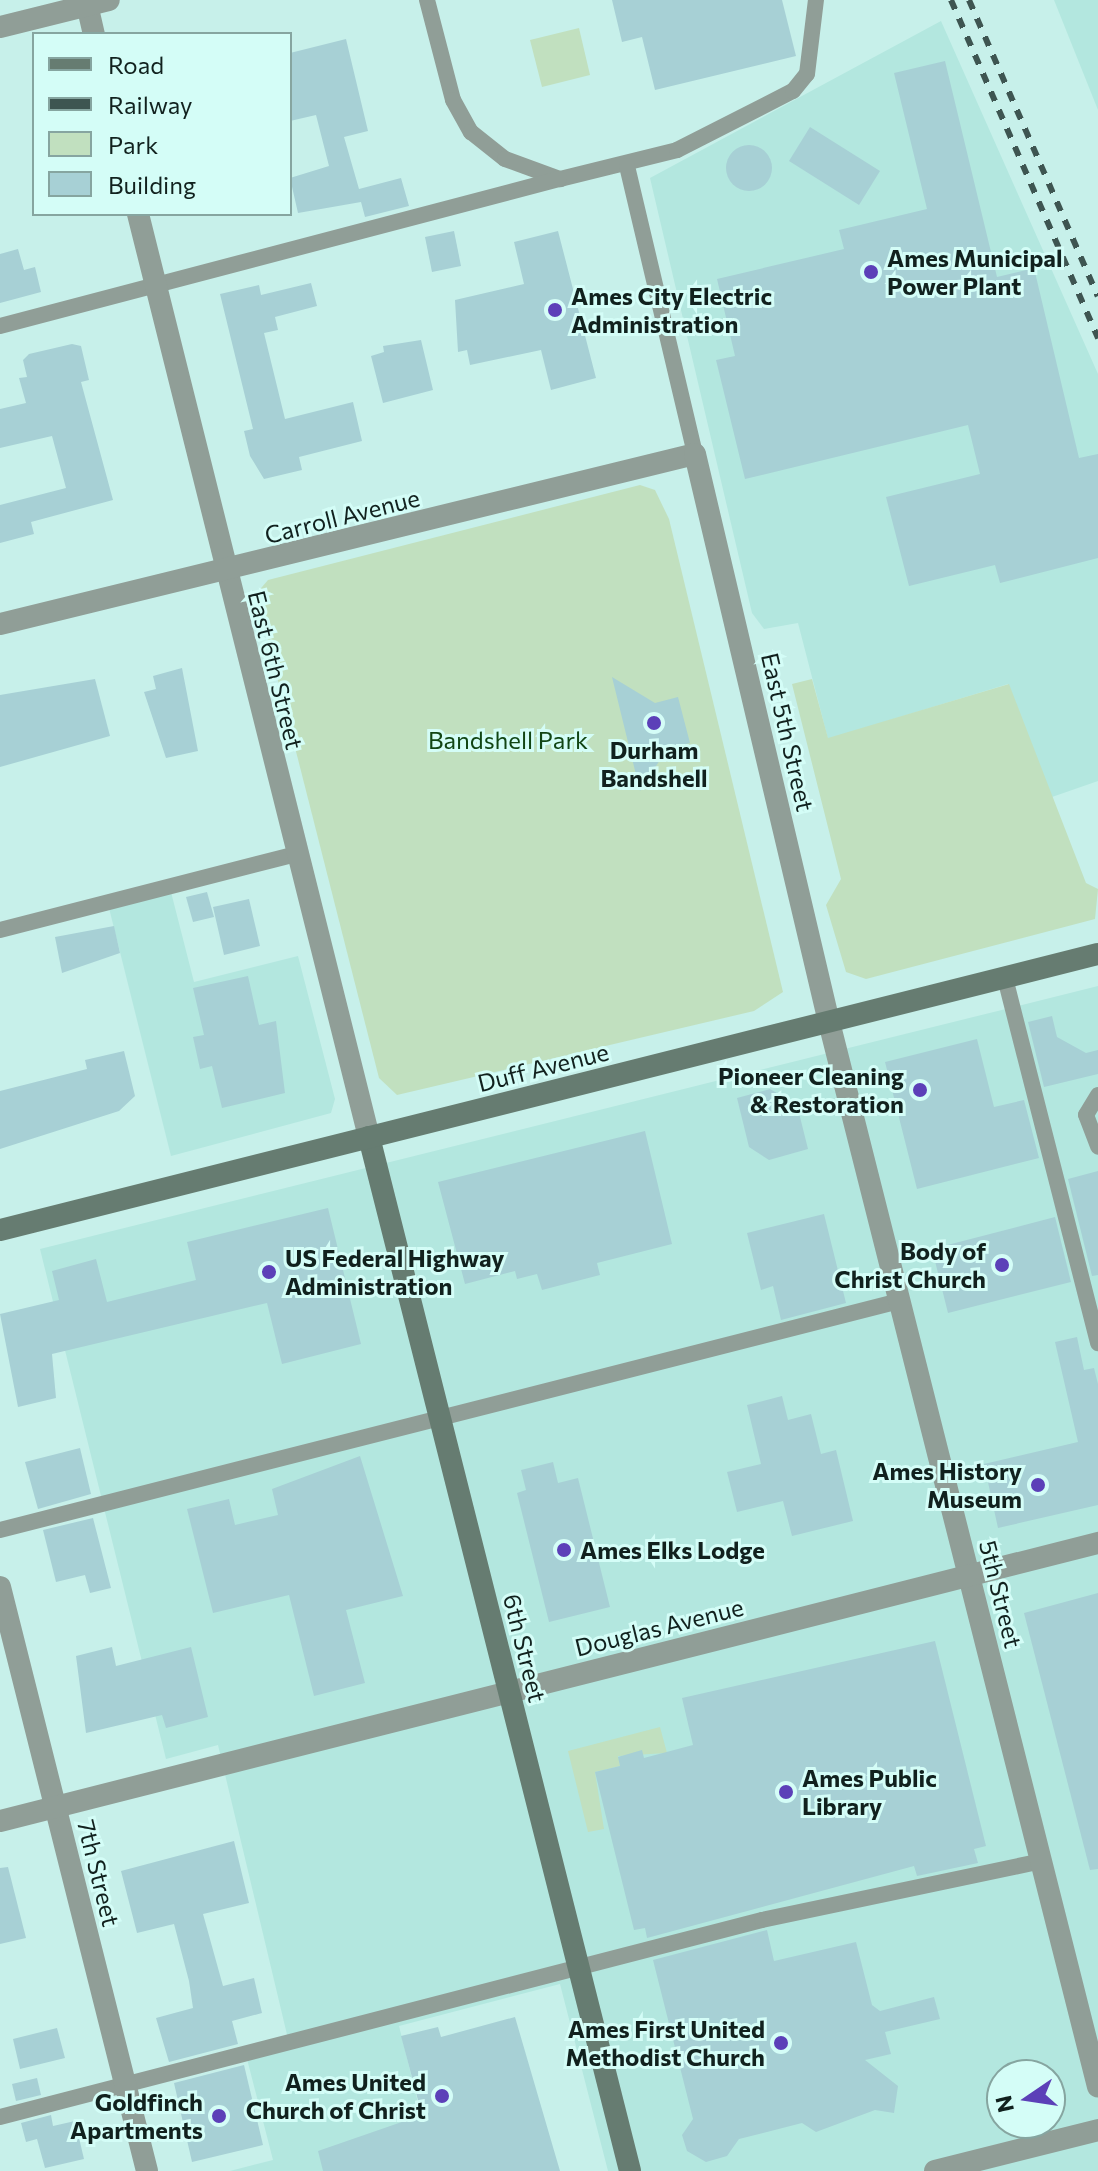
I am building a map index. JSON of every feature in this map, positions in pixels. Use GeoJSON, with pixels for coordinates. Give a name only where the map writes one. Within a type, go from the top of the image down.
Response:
{"type":"FeatureCollection","features":[{"type":"Feature","properties":{"kind":"main road","name":"Duff Avenue"},"geometry":{"type":"LineString","coordinates":[[0,1230],[1098,954]]}},
{"type":"Feature","properties":{"kind":"main road","name":"6th Street"},"geometry":{"type":"LineString","coordinates":[[369,1137],[630,2171]]}},
{"type":"Feature","properties":{"kind":"street"},"geometry":{"type":"LineString","coordinates":[[0,27],[94,2],[94,32]]}},
{"type":"Feature","properties":{"kind":"street","name":"East 6th Street"},"geometry":{"type":"LineString","coordinates":[[138,216],[224,573],[369,1137]]}},
{"type":"Feature","properties":{"kind":"street","name":"Carroll Avenue"},"geometry":{"type":"LineString","coordinates":[[0,624],[224,573],[695,454]]}},
{"type":"Feature","properties":{"kind":"street","name":"East 5th Street"},"geometry":{"type":"LineString","coordinates":[[695,454],[829,1022]]}},
{"type":"Feature","properties":{"kind":"street","name":"5th Street"},"geometry":{"type":"LineString","coordinates":[[829,1022],[1098,2087]]}},
{"type":"Feature","properties":{"kind":"street","name":"Douglas Avenue"},"geometry":{"type":"LineString","coordinates":[[0,1821],[1098,1543]]}},
{"type":"Feature","properties":{"kind":"street","name":"7th Street"},"geometry":{"type":"LineString","coordinates":[[0,1587],[147,2171]]}},
{"type":"Feature","properties":{"kind":"street"},"geometry":{"type":"LineString","coordinates":[[935,2171],[1098,2130]]}},
{"type":"Feature","properties":{"kind":"lane"},"geometry":{"type":"LineString","coordinates":[[427,0],[453,100],[471,132],[505,159],[560,179]]}},
{"type":"Feature","properties":{"kind":"lane"},"geometry":{"type":"LineString","coordinates":[[0,326],[560,179],[627,166],[677,150],[793,91],[807,74],[816,0]]}},
{"type":"Feature","properties":{"kind":"lane"},"geometry":{"type":"LineString","coordinates":[[627,166],[695,454]]}},
{"type":"Feature","properties":{"kind":"lane"},"geometry":{"type":"LineString","coordinates":[[0,930],[296,854]]}},
{"type":"Feature","properties":{"kind":"lane"},"geometry":{"type":"LineString","coordinates":[[1005,978],[1098,1343]]}},
{"type":"Feature","properties":{"kind":"lane"},"geometry":{"type":"LineString","coordinates":[[1098,1095],[1086,1115],[1098,1147]]}},
{"type":"Feature","properties":{"kind":"lane"},"geometry":{"type":"LineString","coordinates":[[0,1530],[900,1301]]}},
{"type":"Feature","properties":{"kind":"lane"},"geometry":{"type":"LineString","coordinates":[[0,2117],[578,1968],[1041,1861]]}},
{"type":"Feature","properties":{"kind":"shaded area"},"geometry":{"type":"Polygon","coordinates":[[[1054,0],[1098,0],[1098,110],[1054,0]]]}},
{"type":"Feature","properties":{"kind":"shaded area","name":"Ames Municipal Power Plant"},"geometry":{"type":"Polygon","coordinates":[[[941,21],[1098,374],[1098,781],[1052,797],[1008,684],[828,739],[798,623],[764,629],[752,613],[650,178],[941,21]]]}},
{"type":"Feature","properties":{"kind":"shaded area"},"geometry":{"type":"Polygon","coordinates":[[[171,892],[194,982],[298,956],[335,1099],[331,1113],[171,1156],[109,908],[171,892]]]}},
{"type":"Feature","properties":{"kind":"shaded area"},"geometry":{"type":"Polygon","coordinates":[[[1098,986],[1098,2171],[608,2171],[560,1984],[399,2026],[435,2171],[230,2171],[273,2160],[246,2055],[289,2043],[218,1745],[166,1759],[40,1249],[1098,986]]]}},
{"type":"Feature","properties":{"kind":"green space"},"geometry":{"type":"Polygon","coordinates":[[[579,28],[590,75],[542,87],[530,40],[579,28]]]}},
{"type":"Feature","properties":{"kind":"green space","name":"Bandshell Park"},"geometry":{"type":"Polygon","coordinates":[[[640,485],[655,490],[669,519],[783,992],[754,1011],[397,1095],[379,1078],[256,594],[268,580],[640,485]]]}},
{"type":"Feature","properties":{"kind":"green space"},"geometry":{"type":"Polygon","coordinates":[[[812,679],[828,738],[1009,684],[1086,883],[1098,889],[1095,919],[866,979],[846,972],[826,905],[841,879],[792,684],[812,679]]]}},
{"type":"Feature","properties":{"kind":"green space"},"geometry":{"type":"Polygon","coordinates":[[[660,1727],[667,1753],[618,1756],[620,1766],[595,1772],[604,1829],[588,1832],[568,1751],[660,1727]]]}},
{"type":"Feature","properties":{"kind":"building"},"geometry":{"type":"Polygon","coordinates":[[[612,0],[782,0],[796,56],[655,90],[642,37],[622,42],[612,0]]]}},
{"type":"Feature","properties":{"kind":"building"},"geometry":{"type":"Polygon","coordinates":[[[346,39],[368,131],[344,137],[359,189],[401,178],[409,206],[365,217],[361,202],[298,213],[292,177],[329,166],[316,115],[292,121],[292,52],[346,39]]]}},
{"type":"Feature","properties":{"kind":"building","name":"Ames Municipal Power Plant"},"geometry":{"type":"Polygon","coordinates":[[[945,61],[997,277],[1034,268],[1079,458],[1098,454],[1098,558],[1000,583],[995,565],[909,586],[886,497],[980,474],[968,425],[745,479],[716,360],[735,356],[717,279],[844,249],[839,230],[927,209],[894,73],[945,61]]]}},
{"type":"Feature","properties":{"kind":"building"},"geometry":{"type":"Polygon","coordinates":[[[810,127],[880,171],[859,205],[789,161],[810,127]]]}},
{"type":"Feature","properties":{"kind":"building"},"geometry":{"type":"Polygon","coordinates":[[[749,145],[765,152],[772,168],[765,184],[749,191],[733,184],[726,168],[733,152],[749,145]]]}},
{"type":"Feature","properties":{"kind":"building"},"geometry":{"type":"Polygon","coordinates":[[[454,231],[461,266],[432,272],[425,237],[454,231]]]}},
{"type":"Feature","properties":{"kind":"building"},"geometry":{"type":"Polygon","coordinates":[[[558,231],[596,378],[551,390],[541,350],[470,365],[467,350],[458,352],[455,300],[524,284],[514,242],[558,231]]]}},
{"type":"Feature","properties":{"kind":"building"},"geometry":{"type":"Polygon","coordinates":[[[18,249],[24,270],[35,267],[41,292],[0,303],[0,254],[18,249]]]}},
{"type":"Feature","properties":{"kind":"building"},"geometry":{"type":"Polygon","coordinates":[[[311,283],[317,306],[275,317],[278,330],[264,333],[285,419],[353,402],[362,441],[299,457],[302,470],[264,479],[250,456],[244,431],[253,429],[220,294],[259,285],[261,295],[311,283]]]}},
{"type":"Feature","properties":{"kind":"building"},"geometry":{"type":"Polygon","coordinates":[[[421,340],[433,390],[383,403],[371,356],[384,352],[383,346],[421,340]]]}},
{"type":"Feature","properties":{"kind":"building"},"geometry":{"type":"Polygon","coordinates":[[[72,344],[81,346],[89,380],[81,382],[113,500],[31,522],[34,534],[0,543],[0,505],[66,488],[52,436],[0,448],[0,409],[26,403],[19,378],[27,377],[23,360],[29,354],[72,344]]]}},
{"type":"Feature","properties":{"kind":"building"},"geometry":{"type":"Polygon","coordinates":[[[182,668],[198,751],[166,758],[144,692],[156,689],[153,676],[182,668]]]}},
{"type":"Feature","properties":{"kind":"building","name":"Durham Bandshell"},"geometry":{"type":"Polygon","coordinates":[[[612,677],[655,703],[678,697],[690,743],[667,749],[640,791],[612,677]]]}},
{"type":"Feature","properties":{"kind":"building"},"geometry":{"type":"Polygon","coordinates":[[[95,679],[110,736],[0,767],[0,695],[95,679]]]}},
{"type":"Feature","properties":{"kind":"building"},"geometry":{"type":"Polygon","coordinates":[[[207,892],[214,917],[193,922],[186,897],[207,892]]]}},
{"type":"Feature","properties":{"kind":"building"},"geometry":{"type":"Polygon","coordinates":[[[249,899],[260,946],[224,955],[213,907],[249,899]]]}},
{"type":"Feature","properties":{"kind":"building"},"geometry":{"type":"Polygon","coordinates":[[[114,926],[120,953],[62,973],[55,937],[114,926]]]}},
{"type":"Feature","properties":{"kind":"building"},"geometry":{"type":"Polygon","coordinates":[[[248,976],[259,1025],[276,1021],[285,1093],[222,1108],[212,1066],[200,1069],[193,1037],[204,1035],[193,988],[248,976]]]}},
{"type":"Feature","properties":{"kind":"building"},"geometry":{"type":"Polygon","coordinates":[[[1052,1016],[1057,1037],[1086,1053],[1098,1050],[1098,1074],[1044,1087],[1028,1022],[1052,1016]]]}},
{"type":"Feature","properties":{"kind":"building"},"geometry":{"type":"Polygon","coordinates":[[[977,1039],[994,1107],[1024,1100],[1039,1158],[917,1189],[885,1062],[977,1039]]]}},
{"type":"Feature","properties":{"kind":"building"},"geometry":{"type":"Polygon","coordinates":[[[124,1051],[135,1096],[119,1111],[0,1149],[0,1091],[87,1069],[85,1060],[124,1051]]]}},
{"type":"Feature","properties":{"kind":"building"},"geometry":{"type":"Polygon","coordinates":[[[770,1089],[797,1105],[808,1149],[769,1160],[749,1147],[737,1098],[770,1089]]]}},
{"type":"Feature","properties":{"kind":"building"},"geometry":{"type":"Polygon","coordinates":[[[645,1131],[672,1244],[597,1263],[600,1275],[542,1290],[537,1274],[517,1279],[515,1271],[465,1284],[438,1182],[645,1131]]]}},
{"type":"Feature","properties":{"kind":"building"},"geometry":{"type":"Polygon","coordinates":[[[1098,1171],[1098,1275],[1092,1276],[1068,1179],[1098,1171]]]}},
{"type":"Feature","properties":{"kind":"building"},"geometry":{"type":"Polygon","coordinates":[[[328,1208],[361,1344],[282,1364],[267,1303],[52,1354],[56,1398],[18,1407],[0,1314],[59,1300],[52,1271],[96,1259],[107,1302],[196,1280],[187,1242],[328,1208]]]}},
{"type":"Feature","properties":{"kind":"building"},"geometry":{"type":"Polygon","coordinates":[[[824,1214],[846,1303],[781,1320],[773,1286],[761,1290],[747,1233],[824,1214]]]}},
{"type":"Feature","properties":{"kind":"building","name":"Body of Christ Church"},"geometry":{"type":"Polygon","coordinates":[[[1055,1217],[1071,1282],[948,1313],[932,1249],[1055,1217]]]}},
{"type":"Feature","properties":{"kind":"building","name":"Ames History Museum"},"geometry":{"type":"Polygon","coordinates":[[[1077,1337],[1084,1370],[1094,1368],[1098,1384],[1098,1505],[998,1528],[984,1464],[1078,1442],[1055,1342],[1077,1337]]]}},
{"type":"Feature","properties":{"kind":"building"},"geometry":{"type":"Polygon","coordinates":[[[782,1396],[788,1420],[811,1414],[821,1454],[836,1450],[853,1521],[792,1536],[783,1501],[737,1512],[727,1472],[761,1464],[747,1405],[782,1396]]]}},
{"type":"Feature","properties":{"kind":"building"},"geometry":{"type":"Polygon","coordinates":[[[80,1448],[91,1494],[38,1509],[25,1462],[80,1448]]]}},
{"type":"Feature","properties":{"kind":"building"},"geometry":{"type":"Polygon","coordinates":[[[360,1456],[403,1596],[346,1610],[365,1683],[314,1696],[289,1595],[213,1613],[187,1509],[229,1499],[235,1525],[278,1515],[272,1489],[360,1456]]]}},
{"type":"Feature","properties":{"kind":"building","name":"Ames Elks Lodge"},"geometry":{"type":"Polygon","coordinates":[[[553,1462],[558,1483],[578,1478],[610,1607],[549,1622],[517,1493],[526,1490],[521,1470],[553,1462]]]}},
{"type":"Feature","properties":{"kind":"building"},"geometry":{"type":"Polygon","coordinates":[[[93,1518],[111,1588],[90,1593],[85,1575],[56,1582],[43,1530],[93,1518]]]}},
{"type":"Feature","properties":{"kind":"building"},"geometry":{"type":"Polygon","coordinates":[[[1098,1593],[1098,1869],[1090,1870],[1024,1613],[1098,1593]]]}},
{"type":"Feature","properties":{"kind":"building","name":"Ames Public Library"},"geometry":{"type":"Polygon","coordinates":[[[935,1641],[986,1846],[974,1849],[978,1863],[917,1876],[914,1866],[647,1938],[645,1928],[634,1930],[595,1772],[620,1766],[618,1757],[642,1750],[644,1758],[693,1745],[682,1698],[935,1641]]]}},
{"type":"Feature","properties":{"kind":"building"},"geometry":{"type":"Polygon","coordinates":[[[112,1647],[116,1666],[191,1647],[208,1717],[166,1728],[162,1715],[86,1733],[76,1656],[112,1647]]]}},
{"type":"Feature","properties":{"kind":"building"},"geometry":{"type":"Polygon","coordinates":[[[234,1841],[249,1903],[203,1914],[223,1986],[254,1978],[262,2013],[232,2021],[238,2044],[169,2062],[156,2018],[193,2008],[189,1981],[174,1924],[137,1933],[121,1871],[234,1841]]]}},
{"type":"Feature","properties":{"kind":"building"},"geometry":{"type":"Polygon","coordinates":[[[8,1867],[26,1938],[0,1944],[0,1868],[8,1867]]]}},
{"type":"Feature","properties":{"kind":"building","name":"Ames First United Methodist Church"},"geometry":{"type":"Polygon","coordinates":[[[767,1930],[774,1961],[856,1942],[872,2005],[880,2011],[934,1997],[940,2019],[885,2032],[891,2054],[865,2060],[898,2086],[894,2113],[875,2110],[816,2132],[802,2123],[739,2139],[727,2156],[706,2162],[687,2151],[682,2135],[693,2119],[653,1960],[767,1930]]]}},
{"type":"Feature","properties":{"kind":"building"},"geometry":{"type":"Polygon","coordinates":[[[515,2017],[560,2171],[323,2171],[318,2151],[422,2115],[401,2036],[438,2027],[441,2037],[515,2017]]]}},
{"type":"Feature","properties":{"kind":"building"},"geometry":{"type":"Polygon","coordinates":[[[57,2028],[65,2058],[20,2069],[13,2039],[57,2028]]]}},
{"type":"Feature","properties":{"kind":"building","name":"Goldfinch Apartments"},"geometry":{"type":"Polygon","coordinates":[[[244,2065],[263,2145],[192,2162],[174,2083],[244,2065]]]}},
{"type":"Feature","properties":{"kind":"building"},"geometry":{"type":"Polygon","coordinates":[[[37,2078],[41,2095],[16,2101],[12,2084],[37,2078]]]}},
{"type":"Feature","properties":{"kind":"building"},"geometry":{"type":"Polygon","coordinates":[[[51,2115],[53,2126],[75,2121],[84,2159],[45,2168],[37,2139],[26,2142],[21,2123],[51,2115]]]}},
{"type":"Feature","properties":{"kind":"railway"},"geometry":{"type":"LineString","coordinates":[[951,0],[1098,338]]}},
{"type":"Feature","properties":{"kind":"railway"},"geometry":{"type":"LineString","coordinates":[[969,0],[1098,296]]}},
{"type":"Feature","properties":{"kind":"place","name":"Ames Municipal Power Plant"},"geometry":{"type":"Point","coordinates":[871,272]}},
{"type":"Feature","properties":{"kind":"place","name":"Ames City Electric Administration"},"geometry":{"type":"Point","coordinates":[555,310]}},
{"type":"Feature","properties":{"kind":"place","name":"Durham Bandshell"},"geometry":{"type":"Point","coordinates":[654,723]}},
{"type":"Feature","properties":{"kind":"place","name":"Pioneer Cleaning & Restoration"},"geometry":{"type":"Point","coordinates":[920,1090]}},
{"type":"Feature","properties":{"kind":"place","name":"Body of Christ Church"},"geometry":{"type":"Point","coordinates":[1002,1265]}},
{"type":"Feature","properties":{"kind":"place","name":"US Federal Highway Administration"},"geometry":{"type":"Point","coordinates":[269,1272]}},
{"type":"Feature","properties":{"kind":"place","name":"Ames History Museum"},"geometry":{"type":"Point","coordinates":[1038,1485]}},
{"type":"Feature","properties":{"kind":"place","name":"Ames Elks Lodge"},"geometry":{"type":"Point","coordinates":[564,1550]}},
{"type":"Feature","properties":{"kind":"place","name":"Ames Public Library"},"geometry":{"type":"Point","coordinates":[786,1792]}},
{"type":"Feature","properties":{"kind":"place","name":"Ames First United Methodist Church"},"geometry":{"type":"Point","coordinates":[781,2043]}},
{"type":"Feature","properties":{"kind":"place","name":"Ames United Church of Christ"},"geometry":{"type":"Point","coordinates":[442,2096]}},
{"type":"Feature","properties":{"kind":"place","name":"Goldfinch Apartments"},"geometry":{"type":"Point","coordinates":[219,2116]}}]}
